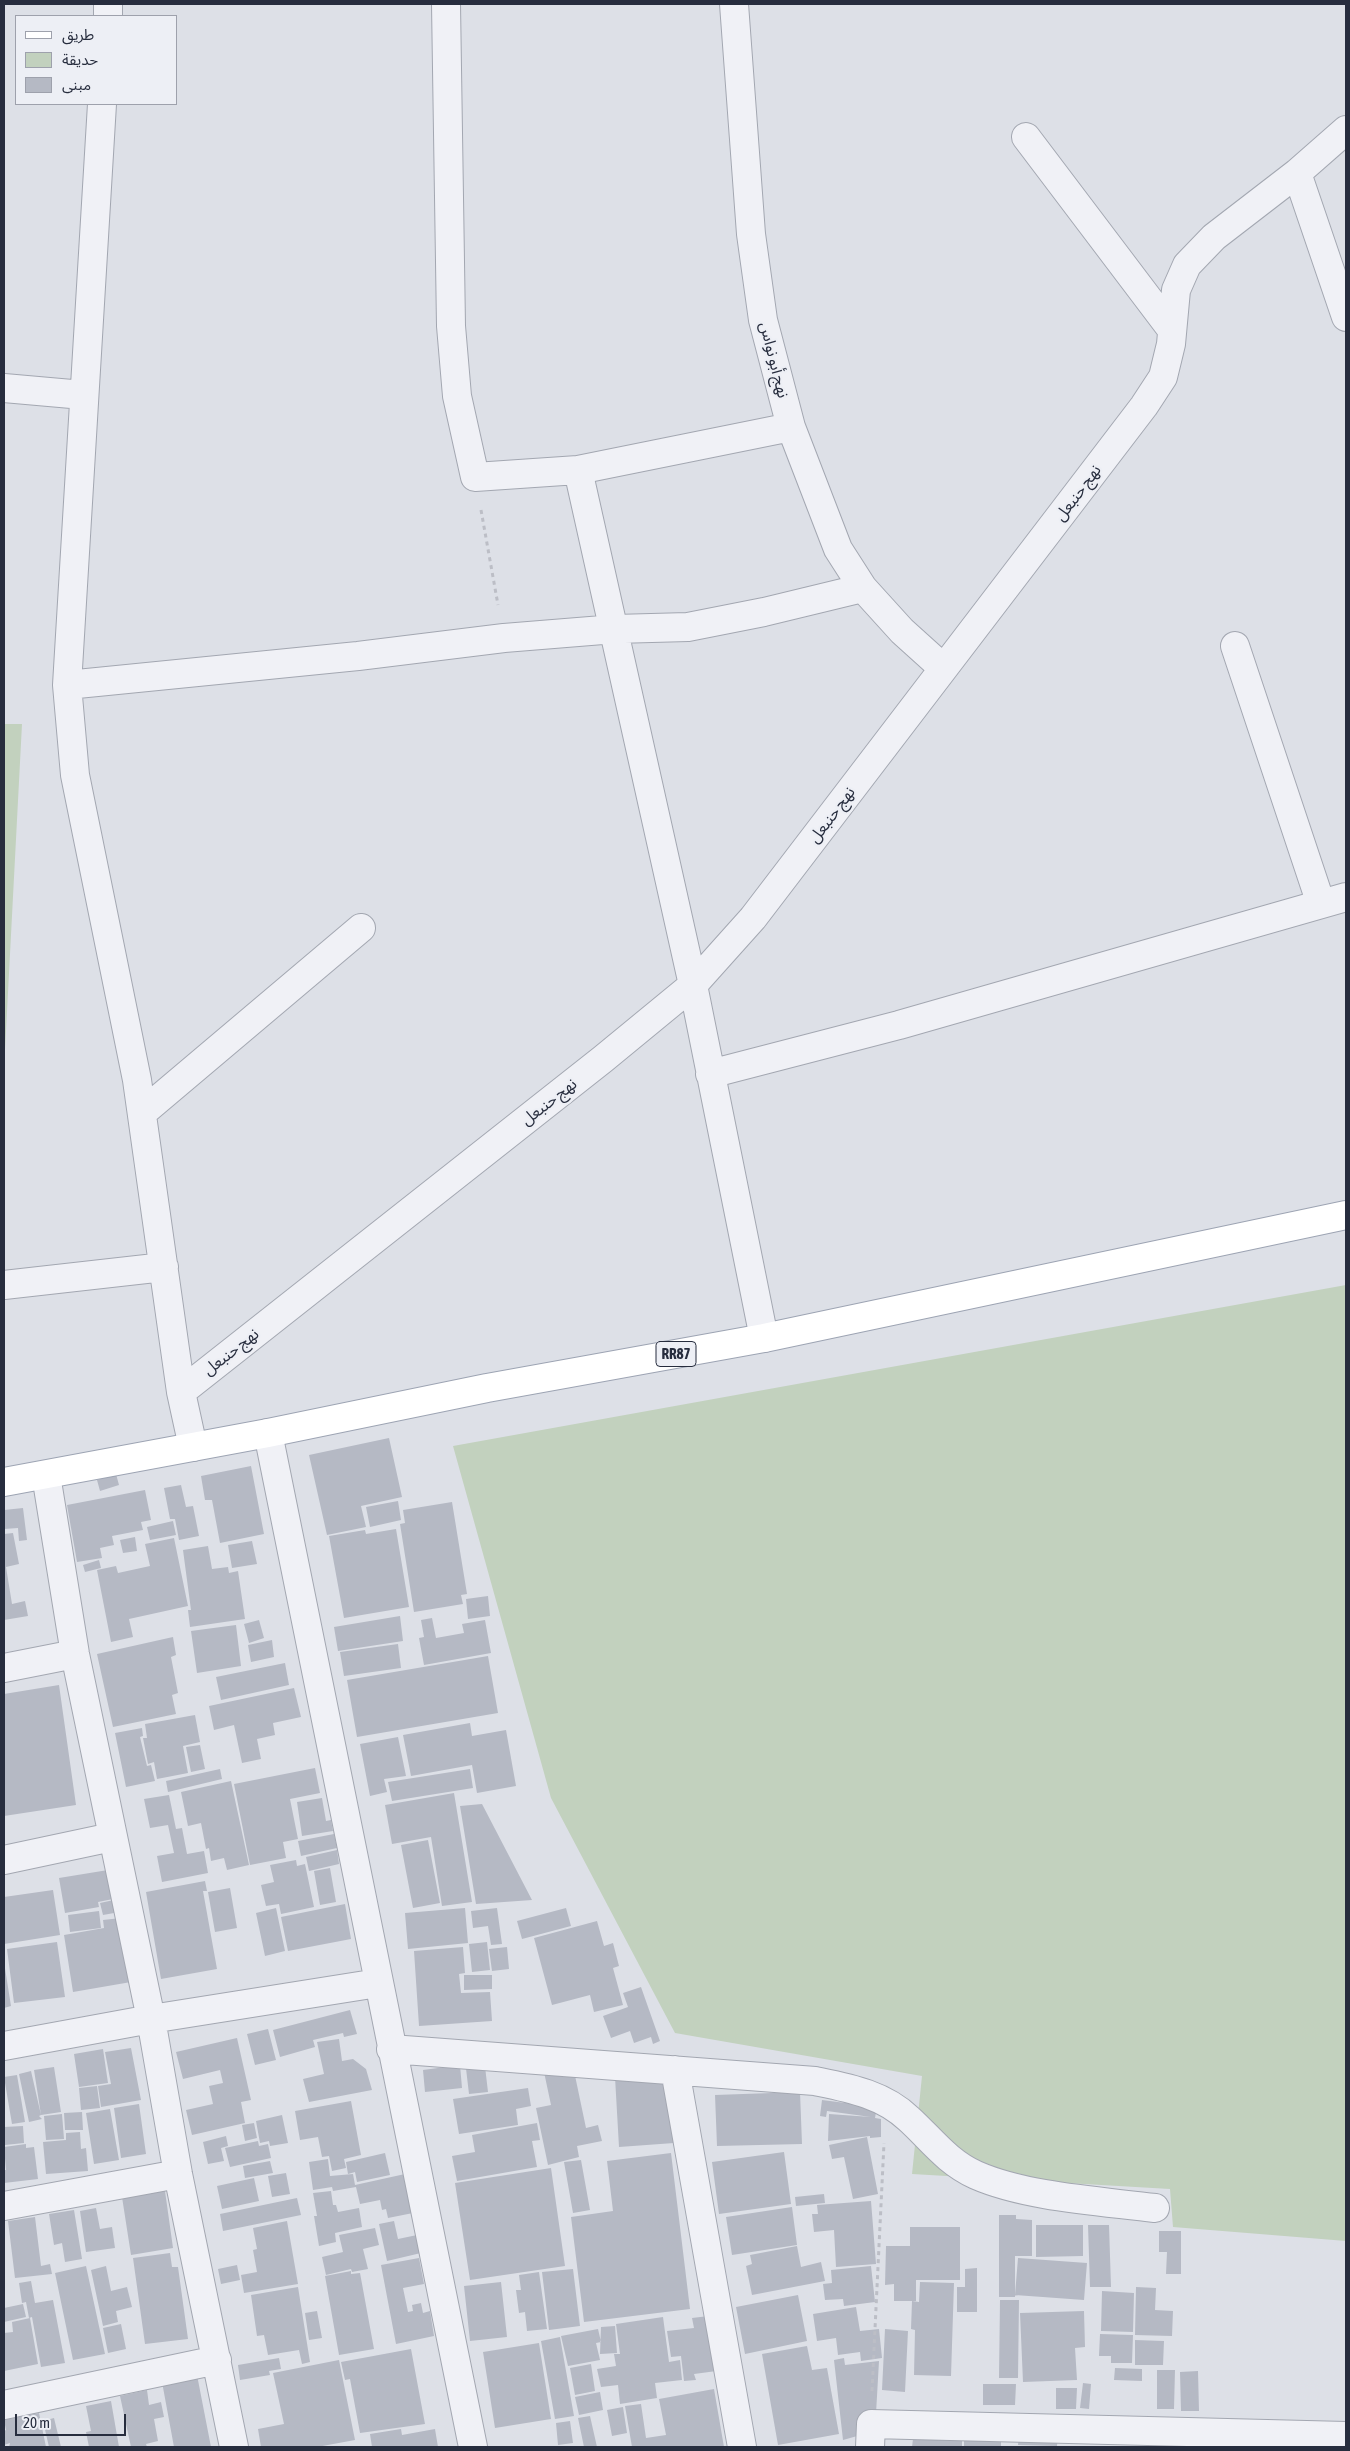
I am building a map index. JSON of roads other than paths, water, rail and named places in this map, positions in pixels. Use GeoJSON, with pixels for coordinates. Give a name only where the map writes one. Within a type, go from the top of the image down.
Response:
{"type":"FeatureCollection","features":[{"type":"Feature","properties":{"kind":"main road","name":"RR87"},"geometry":{"type":"LineString","coordinates":[[4,1482],[268,1433],[487,1388],[764,1338],[1346,1215]]}},
{"type":"Feature","properties":{"kind":"street"},"geometry":{"type":"LineString","coordinates":[[446,4],[451,326],[457,396],[475,477],[578,470],[791,426]]}},
{"type":"Feature","properties":{"kind":"street","name":"نهج أبو نواس"},"geometry":{"type":"LineString","coordinates":[[734,4],[752,244],[763,320],[791,426],[838,549],[863,588],[902,631],[943,668]]}},
{"type":"Feature","properties":{"kind":"street"},"geometry":{"type":"LineString","coordinates":[[102,105],[67,685],[75,775],[137,1080],[181,1392],[194,1447]]}},
{"type":"Feature","properties":{"kind":"street","name":"نهج حنبعل"},"geometry":{"type":"LineString","coordinates":[[181,1392],[603,1060],[693,984],[753,918],[1144,406],[1163,376],[1171,344],[1176,290],[1187,265],[1214,237],[1297,173],[1346,130]]}},
{"type":"Feature","properties":{"kind":"street"},"geometry":{"type":"LineString","coordinates":[[1026,137],[1172,330]]}},
{"type":"Feature","properties":{"kind":"street"},"geometry":{"type":"LineString","coordinates":[[1297,173],[1346,317]]}},
{"type":"Feature","properties":{"kind":"street"},"geometry":{"type":"LineString","coordinates":[[4,388],[83,395]]}},
{"type":"Feature","properties":{"kind":"street"},"geometry":{"type":"LineString","coordinates":[[578,470],[693,984],[764,1338]]}},
{"type":"Feature","properties":{"kind":"street"},"geometry":{"type":"LineString","coordinates":[[67,685],[358,656],[504,638],[615,629],[688,627],[764,612],[863,588]]}},
{"type":"Feature","properties":{"kind":"street"},"geometry":{"type":"LineString","coordinates":[[1235,646],[1321,904]]}},
{"type":"Feature","properties":{"kind":"street"},"geometry":{"type":"LineString","coordinates":[[710,1074],[936,1014],[1346,897]]}},
{"type":"Feature","properties":{"kind":"street"},"geometry":{"type":"LineString","coordinates":[[142,1113],[361,928]]}},
{"type":"Feature","properties":{"kind":"street"},"geometry":{"type":"LineString","coordinates":[[4,1285],[164,1266]]}},
{"type":"Feature","properties":{"kind":"street"},"geometry":{"type":"LineString","coordinates":[[268,1433],[391,2049],[473,2447]]}},
{"type":"Feature","properties":{"kind":"street"},"geometry":{"type":"LineString","coordinates":[[46,1475],[75,1654],[151,2018],[178,2174],[234,2447]]}},
{"type":"Feature","properties":{"kind":"street"},"geometry":{"type":"LineString","coordinates":[[4,1668],[75,1654]]}},
{"type":"Feature","properties":{"kind":"street"},"geometry":{"type":"LineString","coordinates":[[4,1860],[112,1837]]}},
{"type":"Feature","properties":{"kind":"street"},"geometry":{"type":"LineString","coordinates":[[4,2046],[151,2018],[378,1983]]}},
{"type":"Feature","properties":{"kind":"street"},"geometry":{"type":"LineString","coordinates":[[391,2049],[815,2081],[861,2091],[886,2101],[908,2118],[946,2158],[976,2175],[1033,2191],[1155,2208]]}},
{"type":"Feature","properties":{"kind":"street"},"geometry":{"type":"LineString","coordinates":[[675,2070],[742,2447]]}},
{"type":"Feature","properties":{"kind":"street"},"geometry":{"type":"LineString","coordinates":[[4,2206],[178,2174]]}},
{"type":"Feature","properties":{"kind":"street"},"geometry":{"type":"LineString","coordinates":[[4,2405],[217,2360]]}},
{"type":"Feature","properties":{"kind":"street"},"geometry":{"type":"LineString","coordinates":[[870,2436],[1128,2440],[1343,2440]]}}]}
